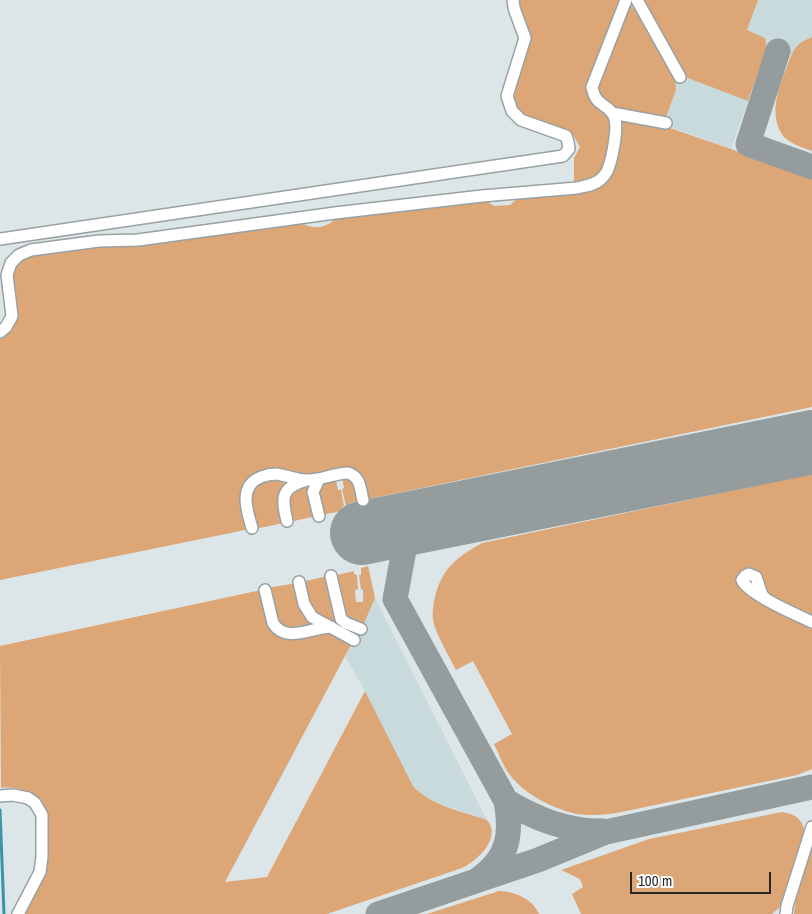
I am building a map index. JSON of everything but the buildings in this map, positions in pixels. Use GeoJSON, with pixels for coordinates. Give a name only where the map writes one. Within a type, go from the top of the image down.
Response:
{"type":"FeatureCollection","features":[{"type":"Feature","properties":{"kind":"lane"},"geometry":{"type":"LineString","coordinates":[[0,239],[563,156],[569,149],[566,136],[521,120],[512,111],[507,96],[525,38],[513,0]]}},
{"type":"Feature","properties":{"kind":"lane"},"geometry":{"type":"LineString","coordinates":[[0,332],[6,327],[12,316],[7,274],[11,264],[19,255],[31,250],[99,241],[153,238],[335,213],[482,196],[576,188],[590,185],[600,180],[608,172],[616,119],[612,113],[597,102],[592,87],[626,0]]}},
{"type":"Feature","properties":{"kind":"lane"},"geometry":{"type":"LineString","coordinates":[[637,0],[680,77]]}},
{"type":"Feature","properties":{"kind":"lane"},"geometry":{"type":"LineString","coordinates":[[612,113],[666,123]]}},
{"type":"Feature","properties":{"kind":"lane"},"geometry":{"type":"LineString","coordinates":[[252,528],[246,505],[246,496],[251,484],[257,479],[274,474],[304,480],[319,479],[344,473],[353,475],[358,481],[363,500]]}},
{"type":"Feature","properties":{"kind":"lane"},"geometry":{"type":"LineString","coordinates":[[318,516],[313,492],[319,479]]}},
{"type":"Feature","properties":{"kind":"lane"},"geometry":{"type":"LineString","coordinates":[[286,521],[283,504],[286,492],[295,484],[304,480]]}},
{"type":"Feature","properties":{"kind":"lane"},"geometry":{"type":"LineString","coordinates":[[331,576],[341,619],[346,624],[361,629]]}},
{"type":"Feature","properties":{"kind":"lane"},"geometry":{"type":"LineString","coordinates":[[299,582],[307,610],[312,616],[354,640]]}},
{"type":"Feature","properties":{"kind":"lane"},"geometry":{"type":"LineString","coordinates":[[265,590],[273,623],[280,631],[296,634],[322,627],[331,627]]}},
{"type":"Feature","properties":{"kind":"lane"},"geometry":{"type":"LineString","coordinates":[[765,598],[812,622]]}},
{"type":"Feature","properties":{"kind":"lane"},"geometry":{"type":"LineString","coordinates":[[2,795],[28,798],[35,803],[42,815],[40,872],[18,914]]}},
{"type":"Feature","properties":{"kind":"lane"},"geometry":{"type":"LineString","coordinates":[[786,914],[812,827]]}},
{"type":"Feature","properties":{"kind":"shaded area"},"geometry":{"type":"Polygon","coordinates":[[[515,0],[621,0],[587,92],[590,101],[608,116],[613,127],[605,166],[596,179],[574,186],[574,158],[580,147],[572,133],[520,113],[509,97],[527,44],[515,0]]]}},
{"type":"Feature","properties":{"kind":"shaded area"},"geometry":{"type":"Polygon","coordinates":[[[642,0],[758,0],[747,30],[765,38],[767,48],[748,101],[685,77],[642,0]]]}},
{"type":"Feature","properties":{"kind":"shaded area"},"geometry":{"type":"Polygon","coordinates":[[[758,0],[812,0],[812,37],[799,44],[791,55],[767,48],[765,38],[747,30],[758,0]]]}},
{"type":"Feature","properties":{"kind":"shaded area"},"geometry":{"type":"Polygon","coordinates":[[[626,4],[632,6],[675,77],[676,90],[665,120],[623,113],[614,109],[600,95],[596,85],[626,4]]]}},
{"type":"Feature","properties":{"kind":"shaded area"},"geometry":{"type":"Polygon","coordinates":[[[812,37],[812,151],[794,144],[784,137],[779,129],[775,112],[780,86],[792,53],[803,41],[812,37]]]}},
{"type":"Feature","properties":{"kind":"shaded area"},"geometry":{"type":"Polygon","coordinates":[[[675,77],[685,77],[748,101],[731,149],[667,126],[665,120],[676,90],[675,77]]]}},
{"type":"Feature","properties":{"kind":"shaded area"},"geometry":{"type":"Polygon","coordinates":[[[621,121],[667,127],[812,177],[812,407],[364,500],[358,476],[312,478],[293,475],[246,484],[250,529],[0,580],[0,339],[4,337],[15,314],[8,280],[18,260],[29,254],[100,245],[154,244],[298,222],[318,227],[327,225],[336,218],[485,200],[494,206],[510,205],[518,198],[605,182],[613,173],[621,121]]]}},
{"type":"Feature","properties":{"kind":"shaded area"},"geometry":{"type":"Polygon","coordinates":[[[812,474],[812,620],[767,597],[758,574],[740,581],[812,624],[812,769],[797,775],[617,813],[597,815],[577,814],[559,809],[532,795],[516,782],[505,768],[494,744],[512,734],[473,661],[456,670],[440,639],[433,620],[434,603],[439,584],[453,563],[466,552],[482,543],[812,474]]]}},
{"type":"Feature","properties":{"kind":"shaded area"},"geometry":{"type":"Polygon","coordinates":[[[350,476],[361,501],[349,503],[346,506],[342,489],[344,488],[342,478],[336,480],[338,490],[341,490],[343,511],[320,515],[315,492],[321,480],[350,476]]]}},
{"type":"Feature","properties":{"kind":"shaded area"},"geometry":{"type":"Polygon","coordinates":[[[266,479],[282,480],[284,483],[284,523],[254,529],[248,505],[253,486],[266,479]]]}},
{"type":"Feature","properties":{"kind":"shaded area"},"geometry":{"type":"Polygon","coordinates":[[[312,482],[317,516],[289,522],[287,492],[312,482]]]}},
{"type":"Feature","properties":{"kind":"shaded area"},"geometry":{"type":"Polygon","coordinates":[[[368,566],[375,598],[362,628],[342,619],[333,576],[354,571],[354,574],[357,575],[358,589],[355,590],[356,602],[363,602],[363,590],[361,589],[359,575],[361,575],[361,568],[368,566]]]}},
{"type":"Feature","properties":{"kind":"shaded area"},"geometry":{"type":"Polygon","coordinates":[[[328,576],[340,621],[360,629],[355,639],[312,614],[301,582],[328,576]]]}},
{"type":"Feature","properties":{"kind":"shaded area"},"geometry":{"type":"Polygon","coordinates":[[[297,583],[310,622],[300,630],[278,626],[267,588],[297,583]]]}},
{"type":"Feature","properties":{"kind":"shaded area"},"geometry":{"type":"Polygon","coordinates":[[[261,590],[274,630],[320,630],[353,641],[225,882],[267,877],[365,691],[413,786],[420,793],[437,803],[487,820],[492,834],[486,848],[475,860],[462,868],[327,914],[22,914],[39,882],[39,802],[22,790],[1,788],[0,646],[261,590]]]}},
{"type":"Feature","properties":{"kind":"shaded area"},"geometry":{"type":"Polygon","coordinates":[[[375,598],[487,820],[431,801],[417,792],[345,656],[362,628],[375,598]]]}},
{"type":"Feature","properties":{"kind":"shaded area"},"geometry":{"type":"Polygon","coordinates":[[[782,812],[795,816],[801,822],[805,835],[780,907],[772,914],[581,914],[572,894],[583,887],[580,879],[561,870],[649,839],[782,812]]]}},
{"type":"Feature","properties":{"kind":"shaded area"},"geometry":{"type":"Polygon","coordinates":[[[812,848],[812,914],[794,914],[796,897],[812,848]]]}},
{"type":"Feature","properties":{"kind":"shaded area"},"geometry":{"type":"Polygon","coordinates":[[[499,891],[522,897],[536,908],[539,914],[427,914],[499,891]]]}},
{"type":"Feature","properties":{"kind":"waterway"},"geometry":{"type":"LineString","coordinates":[[0,810],[4,914]]}},
{"type":"Feature","properties":{"kind":"taxiway"},"geometry":{"type":"LineString","coordinates":[[778,51],[748,144],[812,167]]}},
{"type":"Feature","properties":{"kind":"taxiway"},"geometry":{"type":"LineString","coordinates":[[409,523],[395,599],[506,801],[509,824],[503,853],[490,870],[480,878]]}},
{"type":"Feature","properties":{"kind":"taxiway"},"geometry":{"type":"LineString","coordinates":[[378,914],[538,860],[606,832],[812,787]]}},
{"type":"Feature","properties":{"kind":"taxiway"},"geometry":{"type":"LineString","coordinates":[[506,801],[552,823],[576,829],[602,831]]}},
{"type":"Feature","properties":{"kind":"runway"},"geometry":{"type":"LineString","coordinates":[[362,533],[812,442]]}}]}
